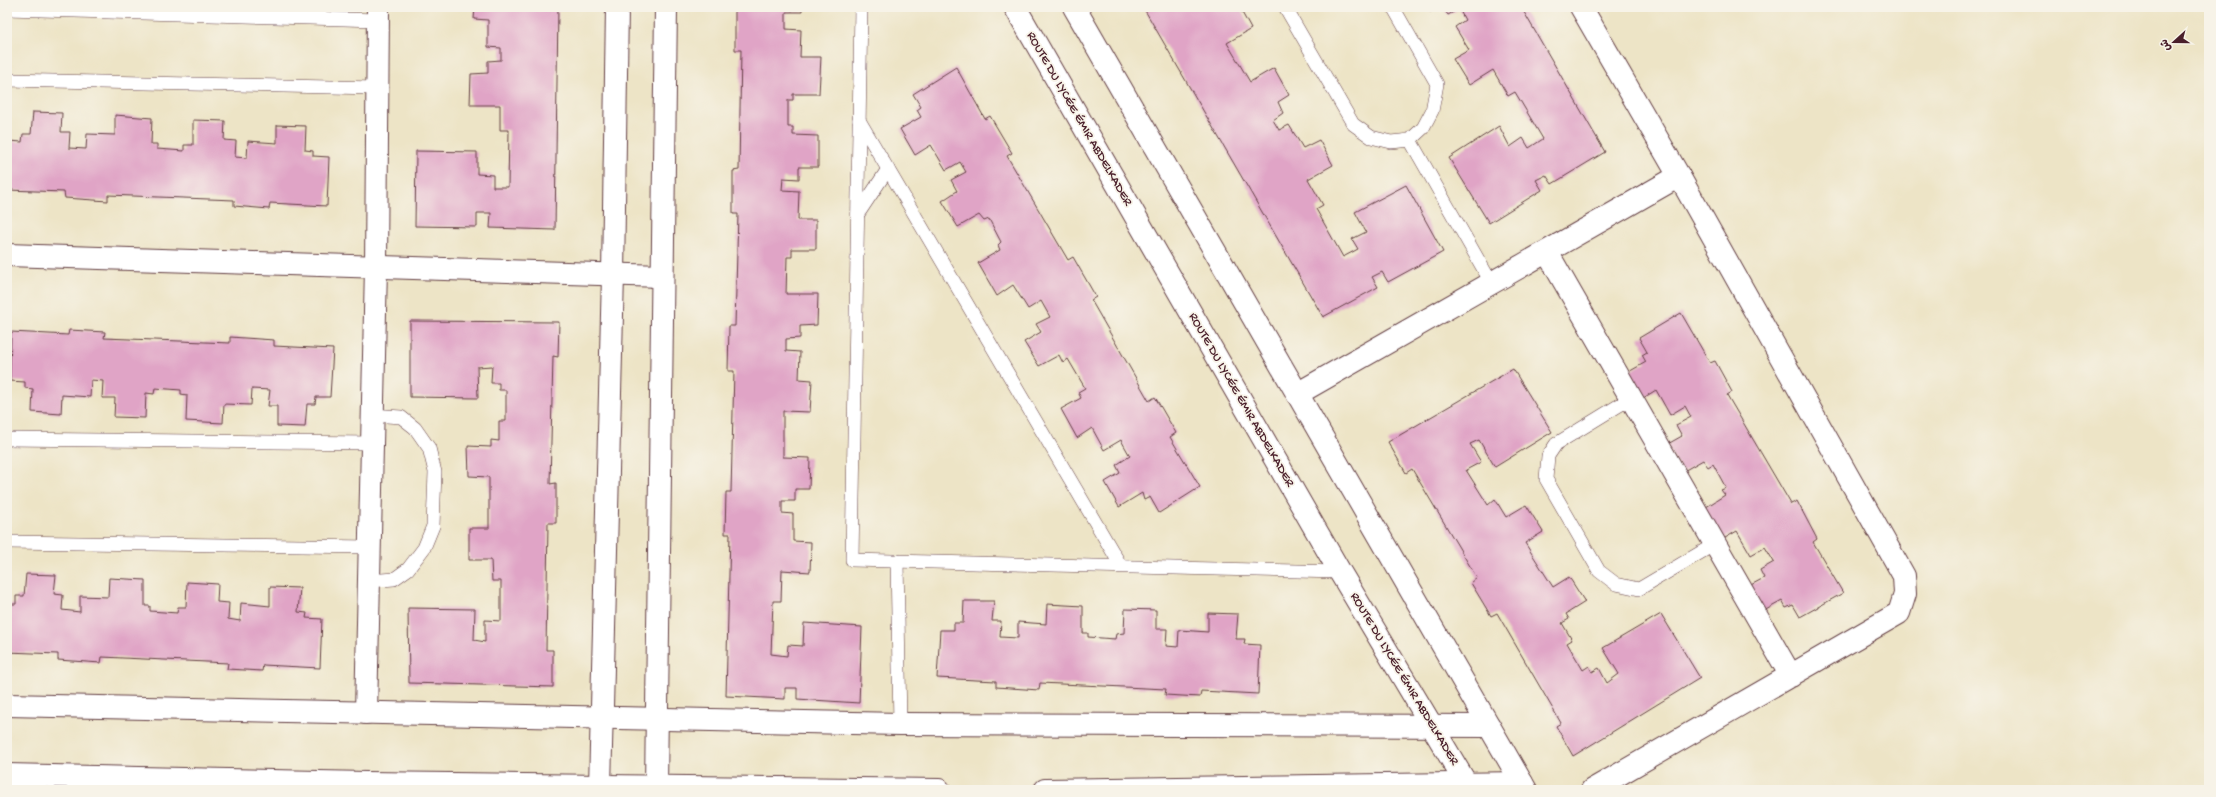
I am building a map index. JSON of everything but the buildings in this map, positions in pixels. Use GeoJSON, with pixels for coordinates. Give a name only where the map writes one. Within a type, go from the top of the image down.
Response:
{"type":"FeatureCollection","features":[{"type":"Feature","properties":{"kind":"street"},"geometry":{"type":"LineString","coordinates":[[600,786],[613,276],[617,7]]}},
{"type":"Feature","properties":{"kind":"street"},"geometry":{"type":"LineString","coordinates":[[656,787],[666,7]]}},
{"type":"Feature","properties":{"kind":"street","name":"ROUTE DU LYCÉE ÉMIR ABDELKADER"},"geometry":{"type":"LineString","coordinates":[[1015,7],[1340,572],[1431,726],[1469,787]]}},
{"type":"Feature","properties":{"kind":"street"},"geometry":{"type":"LineString","coordinates":[[1045,790],[1524,786],[1074,7]]}},
{"type":"Feature","properties":{"kind":"street"},"geometry":{"type":"LineString","coordinates":[[1581,7],[1679,176],[1904,576],[1905,594],[1900,613],[1592,790]]}},
{"type":"Feature","properties":{"kind":"street"},"geometry":{"type":"LineString","coordinates":[[366,713],[376,267],[378,14]]}},
{"type":"Feature","properties":{"kind":"street"},"geometry":{"type":"LineString","coordinates":[[1297,394],[1679,176]]}},
{"type":"Feature","properties":{"kind":"street"},"geometry":{"type":"LineString","coordinates":[[1547,252],[1791,676]]}},
{"type":"Feature","properties":{"kind":"street"},"geometry":{"type":"LineString","coordinates":[[7,255],[613,276],[662,276]]}},
{"type":"Feature","properties":{"kind":"street"},"geometry":{"type":"LineString","coordinates":[[7,705],[900,724],[1489,726]]}},
{"type":"Feature","properties":{"kind":"street"},"geometry":{"type":"LineString","coordinates":[[7,775],[366,786],[600,786],[939,790]]}},
{"type":"Feature","properties":{"kind":"lane"},"geometry":{"type":"LineString","coordinates":[[860,7],[852,560],[1340,572]]}},
{"type":"Feature","properties":{"kind":"lane"},"geometry":{"type":"LineString","coordinates":[[1286,7],[1353,124],[1371,137],[1391,142],[1410,140],[1423,128],[1432,111],[1437,84],[1393,7]]}},
{"type":"Feature","properties":{"kind":"lane"},"geometry":{"type":"LineString","coordinates":[[7,9],[378,14]]}},
{"type":"Feature","properties":{"kind":"lane"},"geometry":{"type":"LineString","coordinates":[[7,80],[377,88]]}},
{"type":"Feature","properties":{"kind":"lane"},"geometry":{"type":"LineString","coordinates":[[859,120],[1121,566]]}},
{"type":"Feature","properties":{"kind":"lane"},"geometry":{"type":"LineString","coordinates":[[1410,140],[1492,284]]}},
{"type":"Feature","properties":{"kind":"lane"},"geometry":{"type":"LineString","coordinates":[[858,214],[888,169]]}},
{"type":"Feature","properties":{"kind":"lane"},"geometry":{"type":"LineString","coordinates":[[1631,398],[1556,444],[1548,456],[1546,479],[1599,571],[1616,584],[1639,590],[1715,544]]}},
{"type":"Feature","properties":{"kind":"lane"},"geometry":{"type":"LineString","coordinates":[[369,581],[394,579],[408,569],[424,548],[433,526],[435,472],[429,448],[415,428],[401,417],[372,415]]}},
{"type":"Feature","properties":{"kind":"lane"},"geometry":{"type":"LineString","coordinates":[[7,439],[372,443]]}},
{"type":"Feature","properties":{"kind":"lane"},"geometry":{"type":"LineString","coordinates":[[7,542],[370,547]]}},
{"type":"Feature","properties":{"kind":"lane"},"geometry":{"type":"LineString","coordinates":[[897,561],[900,724]]}}]}
